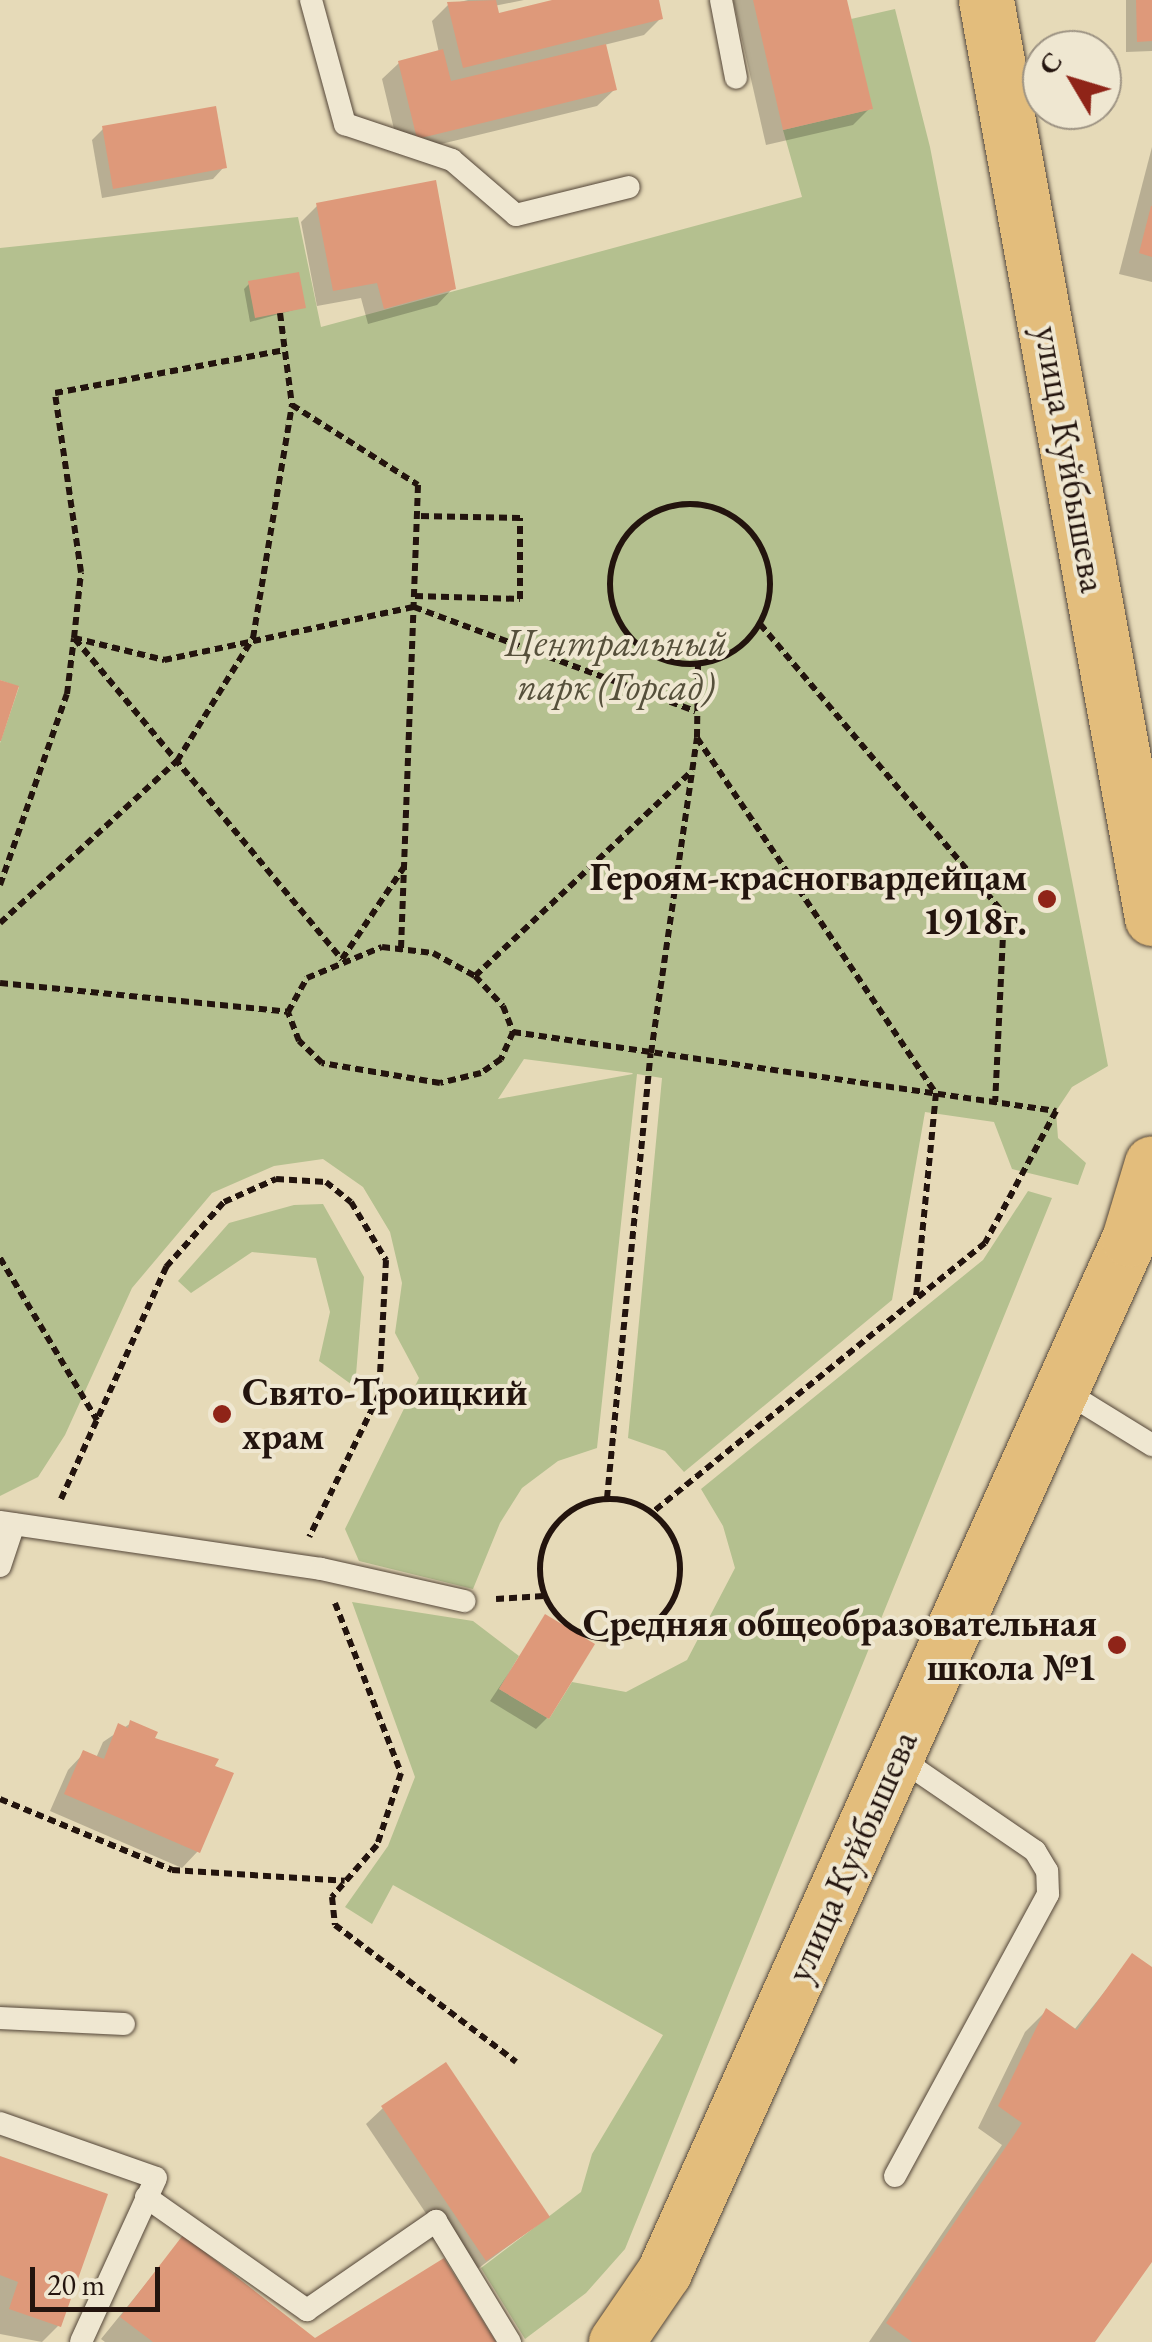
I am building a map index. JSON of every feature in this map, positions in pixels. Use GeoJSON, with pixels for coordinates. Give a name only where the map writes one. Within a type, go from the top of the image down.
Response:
{"type":"FeatureCollection","features":[{"type":"Feature","properties":{"kind":"main road","name":"улица Куйбышева"},"geometry":{"type":"LineString","coordinates":[[986,0],[1152,918]]}},
{"type":"Feature","properties":{"kind":"main road","name":"улица Куйбышева"},"geometry":{"type":"LineString","coordinates":[[616,2342],[664,2272],[1129,1239],[1152,1164]]}},
{"type":"Feature","properties":{"kind":"main road","name":"улица Куйбышева"},"geometry":{"type":"LineString","coordinates":[[648,2342],[664,2272]]}},
{"type":"Feature","properties":{"kind":"lane"},"geometry":{"type":"LineString","coordinates":[[311,0],[345,124],[452,160],[516,215],[629,187]]}},
{"type":"Feature","properties":{"kind":"lane"},"geometry":{"type":"LineString","coordinates":[[721,0],[736,78]]}},
{"type":"Feature","properties":{"kind":"lane"},"geometry":{"type":"LineString","coordinates":[[1061,1390],[1152,1445]]}},
{"type":"Feature","properties":{"kind":"lane"},"geometry":{"type":"LineString","coordinates":[[0,1566],[7,1523],[322,1569],[464,1600]]}},
{"type":"Feature","properties":{"kind":"lane"},"geometry":{"type":"LineString","coordinates":[[895,2176],[1048,1894],[1048,1871],[1034,1852],[896,1756]]}},
{"type":"Feature","properties":{"kind":"lane"},"geometry":{"type":"LineString","coordinates":[[0,2018],[124,2024]]}},
{"type":"Feature","properties":{"kind":"lane"},"geometry":{"type":"LineString","coordinates":[[0,2122],[156,2178],[81,2342]]}},
{"type":"Feature","properties":{"kind":"lane"},"geometry":{"type":"LineString","coordinates":[[146,2196],[307,2310],[436,2221],[510,2342]]}},
{"type":"Feature","properties":{"kind":"path"},"geometry":{"type":"LineString","coordinates":[[0,923],[177,762],[253,638],[292,405],[280,313]]}},
{"type":"Feature","properties":{"kind":"path"},"geometry":{"type":"LineString","coordinates":[[0,884],[67,694],[82,572],[55,393],[285,350]]}},
{"type":"Feature","properties":{"kind":"path"},"geometry":{"type":"LineString","coordinates":[[292,405],[418,485],[401,950]]}},
{"type":"Feature","properties":{"kind":"path"},"geometry":{"type":"LineString","coordinates":[[692,503],[743,523],[761,545],[770,572],[760,624],[744,644],[698,665],[648,654],[615,615],[611,564],[640,520],[692,503]]}},
{"type":"Feature","properties":{"kind":"path"},"geometry":{"type":"LineString","coordinates":[[414,596],[520,599],[520,518],[417,516]]}},
{"type":"Feature","properties":{"kind":"path"},"geometry":{"type":"LineString","coordinates":[[74,638],[164,660],[414,606],[695,711]]}},
{"type":"Feature","properties":{"kind":"path"},"geometry":{"type":"LineString","coordinates":[[760,624],[1004,914],[995,1102]]}},
{"type":"Feature","properties":{"kind":"path"},"geometry":{"type":"LineString","coordinates":[[74,638],[342,959]]}},
{"type":"Feature","properties":{"kind":"path"},"geometry":{"type":"LineString","coordinates":[[608,1498],[651,1053],[697,737],[698,665]]}},
{"type":"Feature","properties":{"kind":"path"},"geometry":{"type":"LineString","coordinates":[[697,737],[936,1093],[916,1298]]}},
{"type":"Feature","properties":{"kind":"path"},"geometry":{"type":"LineString","coordinates":[[475,976],[693,771]]}},
{"type":"Feature","properties":{"kind":"path"},"geometry":{"type":"LineString","coordinates":[[342,959],[404,867]]}},
{"type":"Feature","properties":{"kind":"path"},"geometry":{"type":"LineString","coordinates":[[382,947],[433,953],[475,976],[504,1006],[513,1032],[501,1059],[481,1073],[440,1083],[322,1063],[299,1042],[288,1012],[307,978],[342,959],[382,947]]}},
{"type":"Feature","properties":{"kind":"path"},"geometry":{"type":"LineString","coordinates":[[0,983],[288,1012]]}},
{"type":"Feature","properties":{"kind":"path"},"geometry":{"type":"LineString","coordinates":[[513,1032],[1056,1110],[984,1243],[653,1512]]}},
{"type":"Feature","properties":{"kind":"path"},"geometry":{"type":"LineString","coordinates":[[48,1529],[166,1266],[224,1202],[276,1179],[326,1182],[352,1202],[386,1260],[379,1395],[295,1566]]}},
{"type":"Feature","properties":{"kind":"path"},"geometry":{"type":"LineString","coordinates":[[0,1258],[97,1420]]}},
{"type":"Feature","properties":{"kind":"path"},"geometry":{"type":"LineString","coordinates":[[608,1498],[653,1512],[679,1552],[673,1600],[659,1620],[639,1634],[593,1638],[556,1615],[544,1596],[539,1575],[548,1532],[584,1503],[608,1498]]}},
{"type":"Feature","properties":{"kind":"path"},"geometry":{"type":"LineString","coordinates":[[322,1569],[401,1772],[377,1845],[332,1897],[335,1925],[516,2062]]}},
{"type":"Feature","properties":{"kind":"path"},"geometry":{"type":"LineString","coordinates":[[464,1600],[544,1596]]}},
{"type":"Feature","properties":{"kind":"path"},"geometry":{"type":"LineString","coordinates":[[0,1799],[172,1870],[346,1881]]}},
{"type":"Feature","properties":{"kind":"green space","name":"Центральный парк (Горсад)"},"geometry":{"type":"Polygon","coordinates":[[[895,9],[930,147],[1108,1066],[1072,1087],[1056,1111],[1058,1138],[1086,1163],[1078,1185],[1012,1169],[994,1122],[925,1112],[892,1300],[684,1472],[665,1451],[628,1438],[662,1078],[637,1074],[597,1448],[558,1461],[522,1488],[500,1523],[473,1589],[359,1561],[345,1529],[419,1378],[395,1333],[402,1283],[390,1232],[363,1187],[323,1159],[274,1166],[212,1193],[132,1288],[65,1435],[38,1477],[0,1496],[0,743],[19,687],[0,680],[0,248],[298,217],[321,327],[802,197],[783,130],[872,109],[851,19],[895,9]],[[524,1059],[498,1099],[633,1074],[524,1059]]]}},
{"type":"Feature","properties":{"kind":"green space"},"geometry":{"type":"Polygon","coordinates":[[[1028,1191],[1052,1198],[625,2249],[586,2293],[525,2339],[481,2268],[581,2192],[592,2154],[663,2035],[393,1885],[372,1924],[345,1907],[388,1846],[415,1777],[352,1602],[473,1621],[519,1656],[499,1689],[549,1719],[572,1682],[626,1692],[687,1660],[735,1568],[723,1526],[701,1489],[983,1260],[1028,1191]]]}},
{"type":"Feature","properties":{"kind":"green space"},"geometry":{"type":"Polygon","coordinates":[[[323,1204],[364,1277],[355,1387],[319,1361],[330,1312],[316,1258],[252,1252],[191,1293],[178,1281],[229,1223],[294,1205],[323,1204]]]}},
{"type":"Feature","properties":{"kind":"building"},"geometry":{"type":"Polygon","coordinates":[[[496,0],[499,13],[552,0],[659,0],[663,19],[463,68],[447,2],[496,0]]]}},
{"type":"Feature","properties":{"kind":"building"},"geometry":{"type":"Polygon","coordinates":[[[753,0],[847,0],[873,109],[783,130],[753,0]]]}},
{"type":"Feature","properties":{"kind":"building"},"geometry":{"type":"Polygon","coordinates":[[[1136,0],[1152,0],[1152,41],[1137,42],[1136,0]]]}},
{"type":"Feature","properties":{"kind":"building"},"geometry":{"type":"Polygon","coordinates":[[[606,44],[617,90],[417,139],[398,61],[443,49],[451,81],[606,44]]]}},
{"type":"Feature","properties":{"kind":"building"},"geometry":{"type":"Polygon","coordinates":[[[216,106],[227,168],[113,189],[102,126],[216,106]]]}},
{"type":"Feature","properties":{"kind":"building"},"geometry":{"type":"Polygon","coordinates":[[[436,180],[456,289],[384,309],[377,283],[333,291],[316,203],[436,180]]]}},
{"type":"Feature","properties":{"kind":"building"},"geometry":{"type":"Polygon","coordinates":[[[1152,206],[1152,257],[1139,253],[1152,206]]]}},
{"type":"Feature","properties":{"kind":"building"},"geometry":{"type":"Polygon","coordinates":[[[299,272],[306,308],[255,318],[248,281],[299,272]]]}},
{"type":"Feature","properties":{"kind":"building"},"geometry":{"type":"Polygon","coordinates":[[[0,680],[19,686],[1,741],[0,741],[0,680]]]}},
{"type":"Feature","properties":{"kind":"building"},"geometry":{"type":"Polygon","coordinates":[[[545,1614],[595,1644],[549,1719],[499,1689],[545,1614]]]}},
{"type":"Feature","properties":{"kind":"building"},"geometry":{"type":"Polygon","coordinates":[[[130,1720],[158,1732],[155,1738],[219,1759],[215,1766],[234,1773],[200,1853],[64,1794],[83,1750],[104,1759],[118,1723],[128,1728],[130,1720]]]}},
{"type":"Feature","properties":{"kind":"building"},"geometry":{"type":"Polygon","coordinates":[[[1132,1953],[1152,1967],[1152,2262],[1095,2342],[912,2342],[886,2323],[1022,2123],[998,2106],[1046,2008],[1077,2030],[1132,1953]]]}},
{"type":"Feature","properties":{"kind":"building"},"geometry":{"type":"Polygon","coordinates":[[[446,2062],[550,2217],[486,2261],[381,2106],[446,2062]]]}},
{"type":"Feature","properties":{"kind":"building"},"geometry":{"type":"Polygon","coordinates":[[[0,2156],[108,2194],[61,2327],[9,2309],[18,2282],[0,2275],[0,2156]]]}},
{"type":"Feature","properties":{"kind":"building"},"geometry":{"type":"Polygon","coordinates":[[[183,2235],[315,2338],[444,2258],[496,2342],[153,2342],[120,2317],[183,2235]]]}},
{"type":"Feature","properties":{"kind":"place","name":"Героям-красногвардейцам 1918г."},"geometry":{"type":"Point","coordinates":[1047,899]}},
{"type":"Feature","properties":{"kind":"place","name":"Свято-Троицкий храм"},"geometry":{"type":"Point","coordinates":[222,1414]}},
{"type":"Feature","properties":{"kind":"place","name":"Средняя общеобразовательная школа №1"},"geometry":{"type":"Point","coordinates":[1117,1645]}}]}
